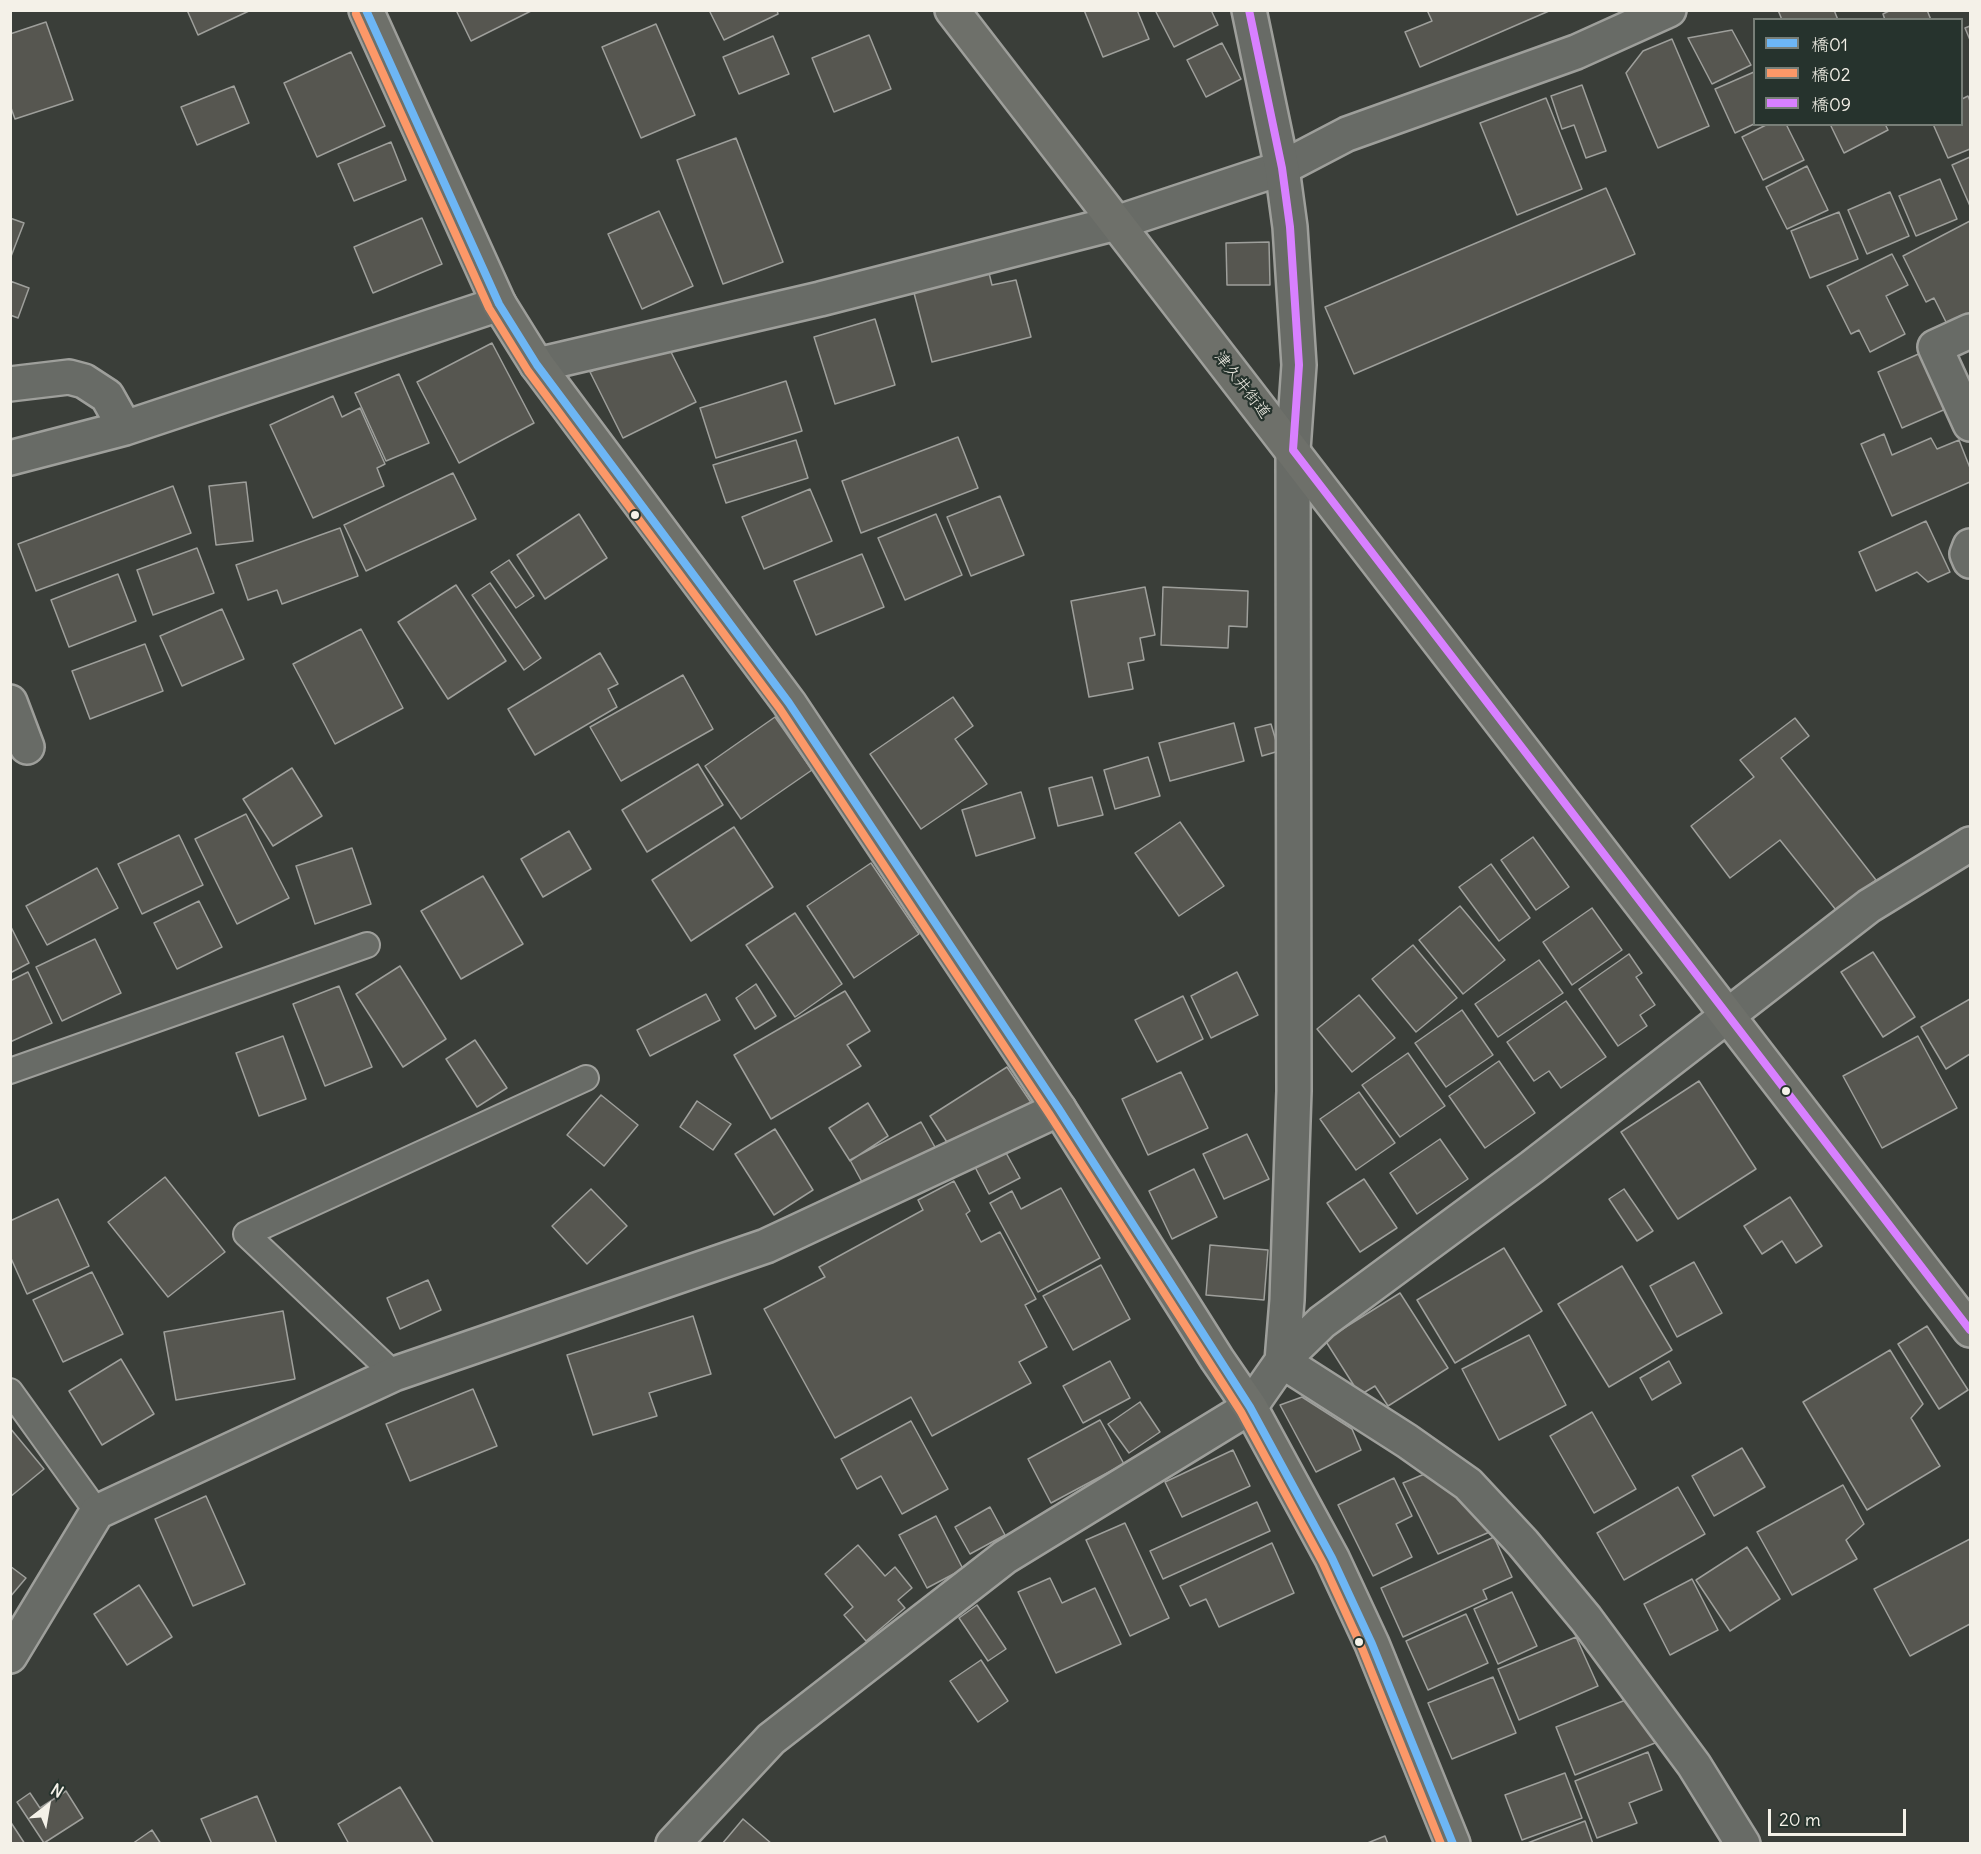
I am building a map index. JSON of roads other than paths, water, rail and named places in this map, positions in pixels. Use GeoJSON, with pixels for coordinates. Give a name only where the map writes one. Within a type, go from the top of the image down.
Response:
{"type":"FeatureCollection","features":[{"type":"Feature","properties":{"kind":"main road"},"geometry":{"type":"LineString","coordinates":[[366,10],[498,304],[537,364],[789,703],[1059,1109],[1217,1359],[1250,1407],[1295,1486],[1372,1644],[1452,1844]]}},
{"type":"Feature","properties":{"kind":"main road","name":"津久井街道"},"geometry":{"type":"LineString","coordinates":[[952,10],[1971,1330]]}},
{"type":"Feature","properties":{"kind":"street"},"geometry":{"type":"LineString","coordinates":[[1249,10],[1282,168],[1298,326],[1299,365],[1293,450],[1294,1091],[1287,1300],[1282,1361]]}},
{"type":"Feature","properties":{"kind":"street"},"geometry":{"type":"LineString","coordinates":[[537,364],[820,299],[1116,223],[1282,168],[1347,134],[1576,52],[1669,10]]}},
{"type":"Feature","properties":{"kind":"street"},"geometry":{"type":"LineString","coordinates":[[10,458],[125,428],[498,304]]}},
{"type":"Feature","properties":{"kind":"street"},"geometry":{"type":"LineString","coordinates":[[1971,331],[1935,347],[1971,424]]}},
{"type":"Feature","properties":{"kind":"street"},"geometry":{"type":"LineString","coordinates":[[10,384],[69,377],[84,381],[106,396],[125,428]]}},
{"type":"Feature","properties":{"kind":"street"},"geometry":{"type":"LineString","coordinates":[[1971,546],[1967,554],[1971,561]]}},
{"type":"Feature","properties":{"kind":"street"},"geometry":{"type":"LineString","coordinates":[[10,702],[27,747]]}},
{"type":"Feature","properties":{"kind":"street"},"geometry":{"type":"LineString","coordinates":[[673,1844],[771,1739],[1005,1557],[1250,1407],[1282,1361],[1322,1322],[1428,1245],[1728,1017],[1869,906],[1971,844]]}},
{"type":"Feature","properties":{"kind":"street"},"geometry":{"type":"LineString","coordinates":[[10,1656],[97,1512],[394,1374],[766,1246],[1059,1109]]}},
{"type":"Feature","properties":{"kind":"street"},"geometry":{"type":"LineString","coordinates":[[1282,1361],[1407,1441],[1468,1484],[1522,1543],[1586,1619],[1694,1765],[1743,1844]]}},
{"type":"Feature","properties":{"kind":"lane"},"geometry":{"type":"LineString","coordinates":[[10,1071],[367,945]]}},
{"type":"Feature","properties":{"kind":"lane"},"geometry":{"type":"LineString","coordinates":[[394,1374],[246,1234],[586,1078]]}},
{"type":"Feature","properties":{"kind":"lane"},"geometry":{"type":"LineString","coordinates":[[10,1391],[97,1512]]}}]}
